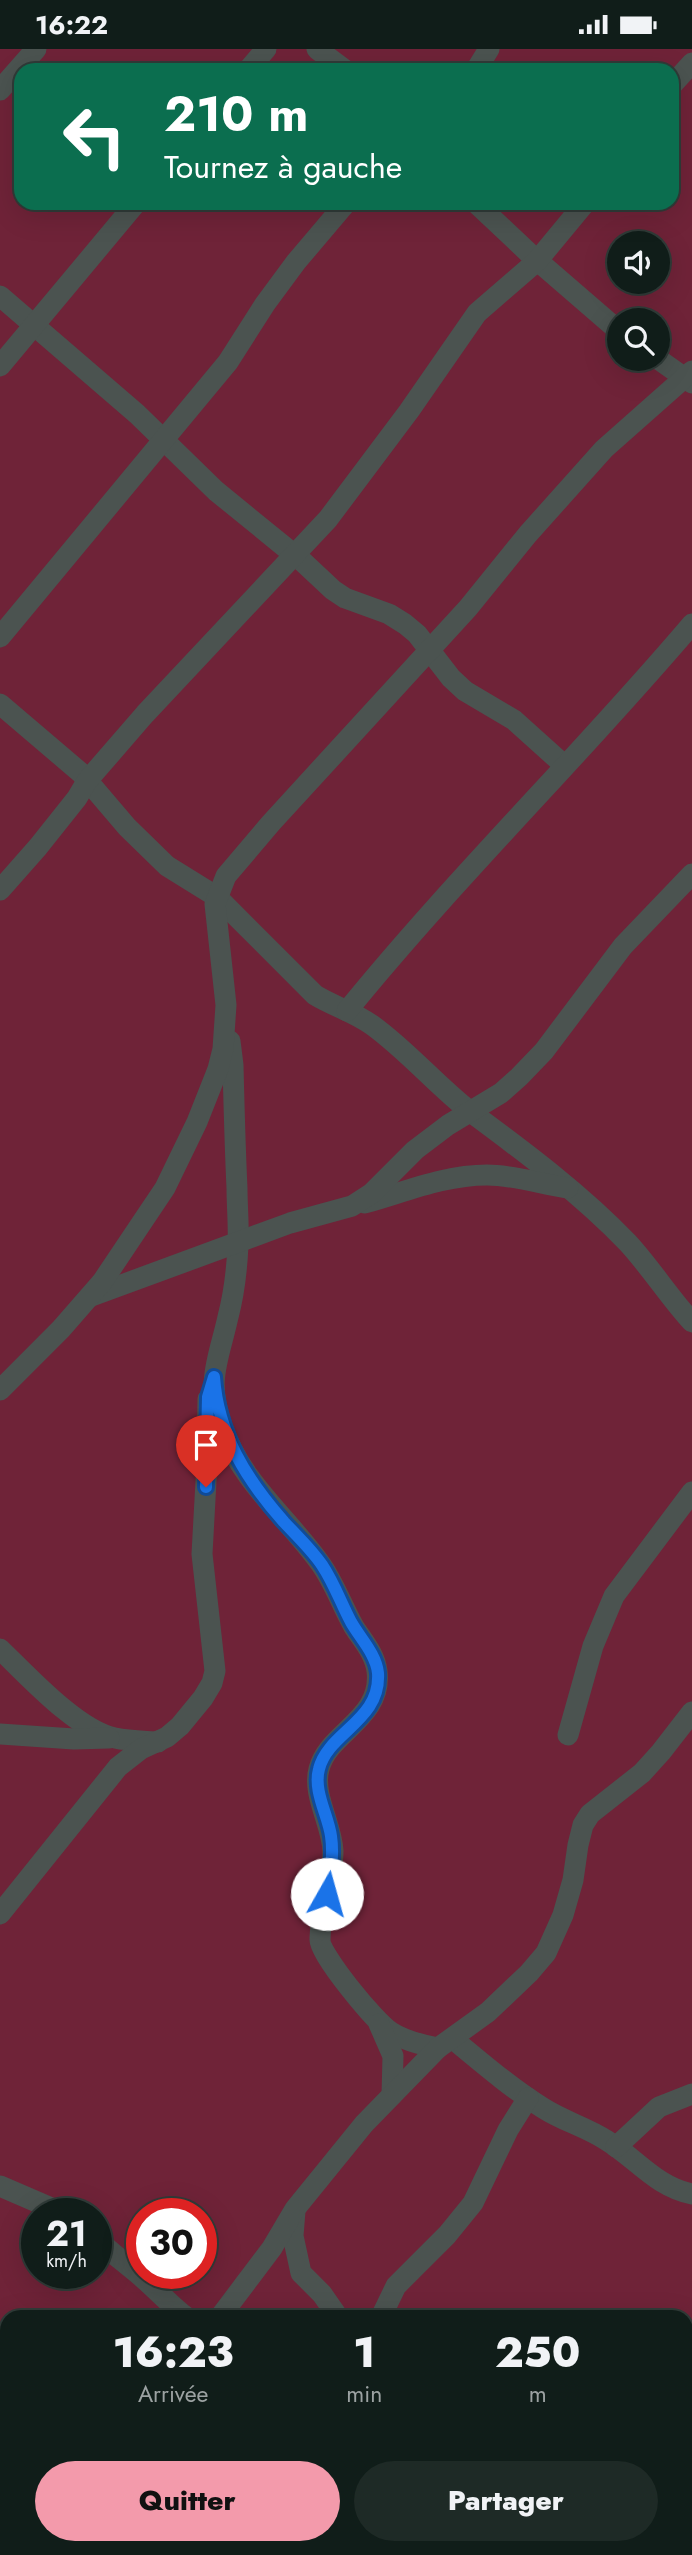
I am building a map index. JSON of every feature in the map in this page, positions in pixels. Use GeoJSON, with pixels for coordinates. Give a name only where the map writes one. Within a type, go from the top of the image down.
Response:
{"type":"FeatureCollection","features":[{"type":"Feature","properties":{"kind":"street"},"geometry":{"type":"LineString","coordinates":[[24,63],[36,49]]}},
{"type":"Feature","properties":{"kind":"street"},"geometry":{"type":"LineString","coordinates":[[254,63],[266,49]]}},
{"type":"Feature","properties":{"kind":"street"},"geometry":{"type":"LineString","coordinates":[[317,49],[336,63]]}},
{"type":"Feature","properties":{"kind":"street"},"geometry":{"type":"LineString","coordinates":[[679,77],[692,63]]}},
{"type":"Feature","properties":{"kind":"street"},"geometry":{"type":"LineString","coordinates":[[0,90],[14,74]]}},
{"type":"Feature","properties":{"kind":"street"},"geometry":{"type":"LineString","coordinates":[[0,366],[130,210]]}},
{"type":"Feature","properties":{"kind":"street"},"geometry":{"type":"LineString","coordinates":[[0,637],[228,362],[272,293],[339,210]]}},
{"type":"Feature","properties":{"kind":"street"},"geometry":{"type":"LineString","coordinates":[[483,210],[537,261],[607,321]]}},
{"type":"Feature","properties":{"kind":"street"},"geometry":{"type":"LineString","coordinates":[[0,890],[38,847],[87,781],[192,661],[328,519],[409,411],[477,313],[537,261],[579,210]]}},
{"type":"Feature","properties":{"kind":"street"},"geometry":{"type":"LineString","coordinates":[[0,296],[163,439],[216,491],[345,598],[378,609],[417,633],[451,678],[465,691],[514,720],[564,765]]}},
{"type":"Feature","properties":{"kind":"street"},"geometry":{"type":"LineString","coordinates":[[0,1915],[118,1767],[141,1749],[167,1737],[191,1713],[212,1683],[215,1671],[202,1554],[208,1397],[228,1317],[238,1243],[233,1065],[217,897],[226,876],[271,823],[468,608],[528,534],[604,449],[689,377],[670,366]]}},
{"type":"Feature","properties":{"kind":"street"},"geometry":{"type":"LineString","coordinates":[[347,1011],[440,902],[692,624]]}},
{"type":"Feature","properties":{"kind":"street"},"geometry":{"type":"LineString","coordinates":[[0,704],[87,781],[127,827],[167,866],[217,897],[315,995],[361,1018],[384,1034],[470,1111],[568,1188],[628,1244],[692,1322]]}},
{"type":"Feature","properties":{"kind":"street"},"geometry":{"type":"LineString","coordinates":[[352,1206],[390,1177],[415,1150],[500,1093],[544,1051],[623,946],[692,874]]}},
{"type":"Feature","properties":{"kind":"street"},"geometry":{"type":"LineString","coordinates":[[0,1389],[61,1329],[102,1282],[165,1188],[185,1149],[218,1069],[223,1049],[226,1005]]}},
{"type":"Feature","properties":{"kind":"street"},"geometry":{"type":"LineString","coordinates":[[88,1297],[290,1223],[432,1182],[487,1175],[508,1176],[568,1188]]}},
{"type":"Feature","properties":{"kind":"street"},"geometry":{"type":"LineString","coordinates":[[214,1377],[222,1425],[230,1445],[270,1505],[323,1566],[376,1666],[377,1684],[372,1700],[361,1718],[327,1751],[318,1772],[332,1851],[319,1943],[328,1960],[379,2024],[393,2056],[392,2095]]}},
{"type":"Feature","properties":{"kind":"street"},"geometry":{"type":"LineString","coordinates":[[568,1735],[593,1646],[614,1596],[692,1492]]}},
{"type":"Feature","properties":{"kind":"street"},"geometry":{"type":"LineString","coordinates":[[0,1649],[38,1686],[79,1720],[114,1738]]}},
{"type":"Feature","properties":{"kind":"street"},"geometry":{"type":"LineString","coordinates":[[225,2310],[272,2248],[295,2209],[364,2124],[446,2043],[488,2012],[530,1973],[546,1953],[563,1915],[573,1880],[583,1825],[590,1814],[642,1773],[692,1712]]}},
{"type":"Feature","properties":{"kind":"street"},"geometry":{"type":"LineString","coordinates":[[0,1734],[159,1742]]}},
{"type":"Feature","properties":{"kind":"street"},"geometry":{"type":"LineString","coordinates":[[379,2024],[408,2040],[446,2043],[563,2120],[604,2138],[655,2180],[692,2194]]}},
{"type":"Feature","properties":{"kind":"street"},"geometry":{"type":"LineString","coordinates":[[617,2147],[659,2107],[692,2094]]}},
{"type":"Feature","properties":{"kind":"street"},"geometry":{"type":"LineString","coordinates":[[384,2310],[396,2286],[447,2235],[473,2203],[508,2130],[528,2098]]}},
{"type":"Feature","properties":{"kind":"street"},"geometry":{"type":"LineString","coordinates":[[0,2186],[28,2198]]}},
{"type":"Feature","properties":{"kind":"street"},"geometry":{"type":"LineString","coordinates":[[295,2209],[293,2236],[301,2273],[333,2310]]}},
{"type":"Feature","properties":{"kind":"street"},"geometry":{"type":"LineString","coordinates":[[112,2252],[178,2310]]}},
{"type":"Feature","properties":{"kind":"shaded area"},"geometry":{"type":"Polygon","coordinates":[[[0,49],[692,49],[692,2310],[0,2310],[0,49]]]}},
{"type":"Feature","properties":{"kind":"route"},"geometry":{"type":"LineString","coordinates":[[206,1487],[208,1397],[214,1377],[222,1425],[230,1445],[250,1479],[323,1566],[371,1653],[378,1672],[372,1700],[351,1730],[327,1751],[318,1772],[320,1793],[331,1835],[331,1876],[327,1894]]}}]}
